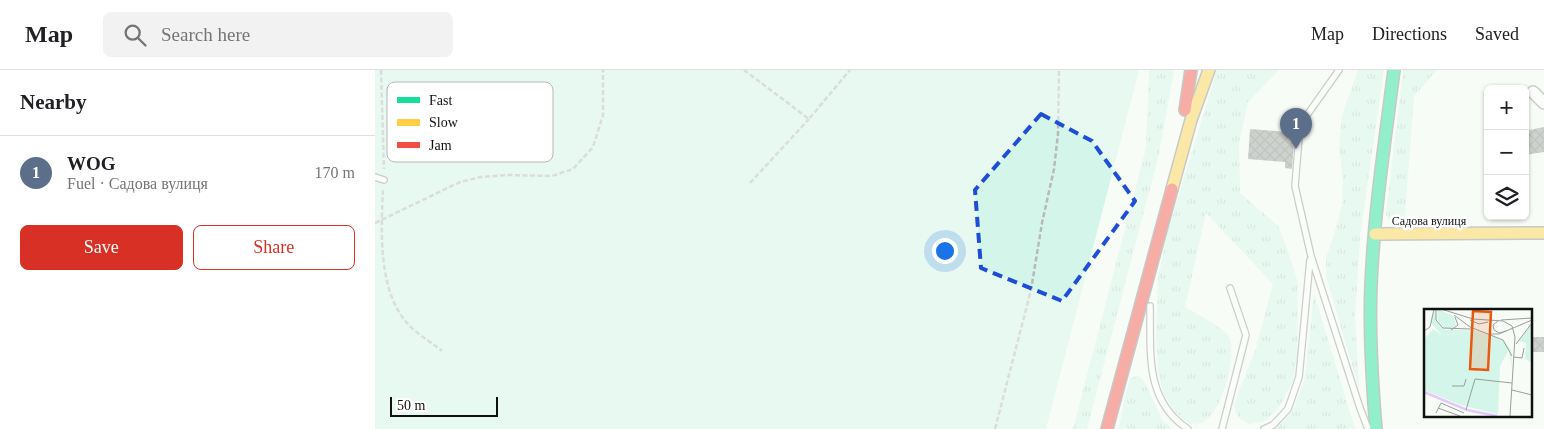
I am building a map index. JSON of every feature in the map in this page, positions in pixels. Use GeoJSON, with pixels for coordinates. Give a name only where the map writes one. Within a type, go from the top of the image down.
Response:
{"type":"FeatureCollection","features":[{"type":"Feature","properties":{"kind":"main road"},"geometry":{"type":"LineString","coordinates":[[1179,166],[1178,149],[1191,70]]}},
{"type":"Feature","properties":{"kind":"main road"},"geometry":{"type":"LineString","coordinates":[[1107,429],[1191,120],[1209,70]]}},
{"type":"Feature","properties":{"kind":"main road"},"geometry":{"type":"LineString","coordinates":[[1376,429],[1371,348],[1371,285],[1394,70]]}},
{"type":"Feature","properties":{"kind":"main road","name":"Садова вулиця"},"geometry":{"type":"LineString","coordinates":[[1375,234],[1544,233]]}},
{"type":"Feature","properties":{"kind":"street"},"geometry":{"type":"LineString","coordinates":[[1533,92],[1544,103]]}},
{"type":"Feature","properties":{"kind":"lane"},"geometry":{"type":"LineString","coordinates":[[1339,70],[1300,125],[1295,186],[1311,256],[1359,408],[1368,429]]}},
{"type":"Feature","properties":{"kind":"lane"},"geometry":{"type":"LineString","coordinates":[[375,177],[384,180]]}},
{"type":"Feature","properties":{"kind":"lane"},"geometry":{"type":"LineString","coordinates":[[1264,429],[1273,424],[1288,409],[1295,393],[1299,377],[1311,256]]}},
{"type":"Feature","properties":{"kind":"lane"},"geometry":{"type":"LineString","coordinates":[[1148,278],[1152,368],[1156,391],[1163,406],[1173,418],[1187,429]]}},
{"type":"Feature","properties":{"kind":"lane"},"geometry":{"type":"LineString","coordinates":[[1222,429],[1246,335],[1230,288]]}},
{"type":"Feature","properties":{"kind":"path"},"geometry":{"type":"LineString","coordinates":[[381,70],[384,180],[381,220],[384,266],[390,292],[398,311],[408,324],[442,351]]}},
{"type":"Feature","properties":{"kind":"path"},"geometry":{"type":"LineString","coordinates":[[375,223],[460,182],[481,177],[508,175],[552,176],[573,170],[593,147],[601,123],[603,115],[603,70]]}},
{"type":"Feature","properties":{"kind":"path"},"geometry":{"type":"LineString","coordinates":[[744,70],[809,119]]}},
{"type":"Feature","properties":{"kind":"path"},"geometry":{"type":"LineString","coordinates":[[750,183],[809,119],[850,70]]}},
{"type":"Feature","properties":{"kind":"path"},"geometry":{"type":"LineString","coordinates":[[995,429],[1031,290],[1053,169],[1058,134],[1059,70]]}},
{"type":"Feature","properties":{"kind":"highlighted area"},"geometry":{"type":"Polygon","coordinates":[[[1041,114],[1092,141],[1135,201],[1062,301],[981,268],[975,190],[1041,114]]]}},
{"type":"Feature","properties":{"kind":"green space"},"geometry":{"type":"Polygon","coordinates":[[[375,70],[1139,70],[1046,429],[375,429],[375,70]]]}},
{"type":"Feature","properties":{"kind":"green space"},"geometry":{"type":"Polygon","coordinates":[[[1149,70],[1174,70],[1159,154],[1087,429],[1073,429],[1146,148],[1149,70]]]}},
{"type":"Feature","properties":{"kind":"green space"},"geometry":{"type":"Polygon","coordinates":[[[1217,70],[1279,70],[1248,102],[1239,143],[1240,193],[1278,226],[1290,257],[1298,283],[1297,354],[1293,381],[1278,409],[1265,421],[1249,424],[1238,417],[1234,405],[1256,348],[1273,284],[1206,213],[1185,307],[1215,324],[1228,335],[1231,344],[1231,355],[1227,383],[1216,408],[1209,418],[1201,423],[1189,424],[1173,410],[1164,395],[1158,371],[1156,336],[1158,278],[1168,230],[1217,70]]]}},
{"type":"Feature","properties":{"kind":"green space"},"geometry":{"type":"Polygon","coordinates":[[[1358,70],[1384,70],[1360,237],[1355,317],[1359,389],[1326,276],[1326,258],[1342,205],[1343,180],[1339,147],[1342,115],[1358,70]]]}},
{"type":"Feature","properties":{"kind":"green space"},"geometry":{"type":"Polygon","coordinates":[[[1403,70],[1437,70],[1414,96],[1404,228],[1391,224],[1386,215],[1403,70]]]}},
{"type":"Feature","properties":{"kind":"green space"},"geometry":{"type":"Polygon","coordinates":[[[1314,293],[1355,429],[1276,429],[1293,410],[1305,378],[1314,293]]]}},
{"type":"Feature","properties":{"kind":"green space"},"geometry":{"type":"Polygon","coordinates":[[[1138,375],[1144,381],[1163,421],[1172,429],[1119,429],[1130,379],[1138,375]]]}},
{"type":"Feature","properties":{"kind":"building"},"geometry":{"type":"Polygon","coordinates":[[[1287,127],[1295,128],[1292,169],[1285,168],[1285,162],[1248,159],[1250,129],[1287,132],[1287,127]]]}},
{"type":"Feature","properties":{"kind":"building"},"geometry":{"type":"Polygon","coordinates":[[[1544,127],[1544,152],[1529,154],[1529,130],[1544,127]]]}},
{"type":"Feature","properties":{"kind":"building"},"geometry":{"type":"Polygon","coordinates":[[[1531,337],[1544,337],[1544,352],[1531,352],[1531,337]]]}},
{"type":"Feature","properties":{"kind":"traffic: fast"},"geometry":{"type":"LineString","coordinates":[[1376,429],[1370,321],[1372,258],[1394,70]]}},
{"type":"Feature","properties":{"kind":"traffic: slow"},"geometry":{"type":"LineString","coordinates":[[1172,189],[1191,120],[1209,70]]}},
{"type":"Feature","properties":{"kind":"traffic: slow"},"geometry":{"type":"LineString","coordinates":[[1375,234],[1544,233]]}},
{"type":"Feature","properties":{"kind":"traffic: jam"},"geometry":{"type":"LineString","coordinates":[[1185,110],[1191,70]]}},
{"type":"Feature","properties":{"kind":"traffic: jam"},"geometry":{"type":"LineString","coordinates":[[1107,429],[1172,189]]}},
{"type":"Feature","properties":{"kind":"place","name":"WOG"},"geometry":{"type":"Point","coordinates":[1296,149]}}]}
